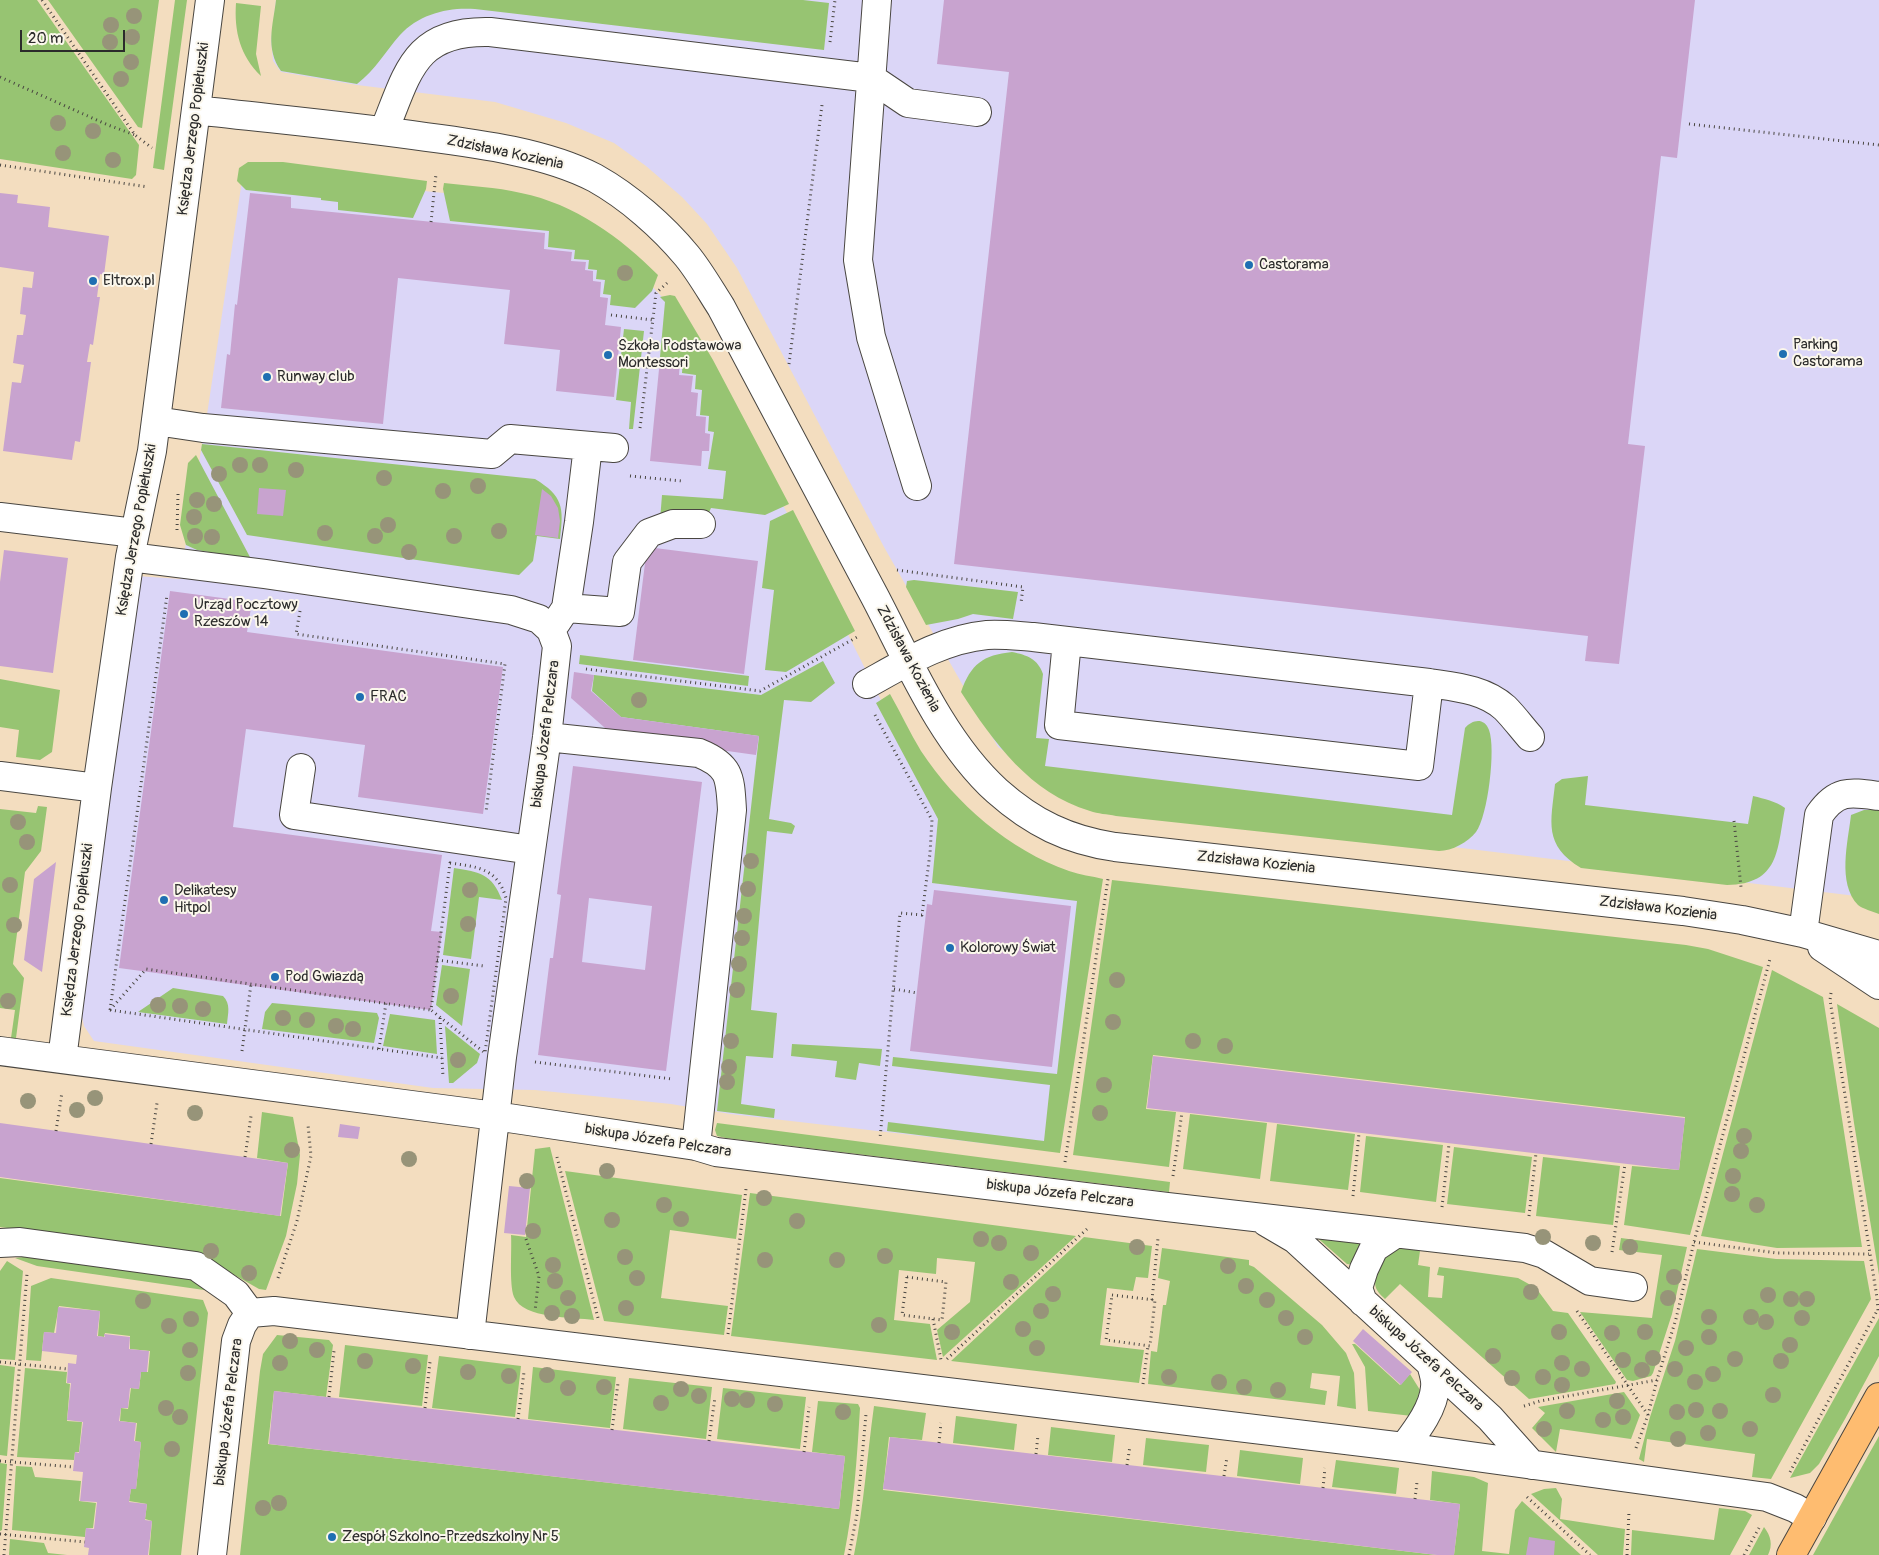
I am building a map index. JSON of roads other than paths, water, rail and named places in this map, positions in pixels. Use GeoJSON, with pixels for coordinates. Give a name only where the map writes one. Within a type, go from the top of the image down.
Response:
{"type":"FeatureCollection","features":[{"type":"Feature","properties":{"kind":"main road"},"geometry":{"type":"LineString","coordinates":[[1791,1555],[1879,1397]]}},
{"type":"Feature","properties":{"kind":"street","name":"Księdza Jerzego Popiełuszki"},"geometry":{"type":"LineString","coordinates":[[62,1059],[97,788],[133,545],[152,450],[210,0]]}},
{"type":"Feature","properties":{"kind":"street"},"geometry":{"type":"LineString","coordinates":[[877,0],[858,260],[871,337],[917,486]]}},
{"type":"Feature","properties":{"kind":"street"},"geometry":{"type":"LineString","coordinates":[[384,131],[404,78],[416,60],[431,46],[445,38],[474,31],[871,78],[908,103],[977,112]]}},
{"type":"Feature","properties":{"kind":"street","name":"Zdzisława Kozienia"},"geometry":{"type":"LineString","coordinates":[[196,110],[384,131],[476,144],[564,164],[596,179],[639,208],[665,231],[688,258],[721,307],[908,661],[951,738],[982,776],[998,791],[1041,824],[1074,839],[1115,848],[1683,911],[1742,920],[1803,933],[1879,955]]}},
{"type":"Feature","properties":{"kind":"street"},"geometry":{"type":"LineString","coordinates":[[0,516],[133,545],[177,562],[511,610],[538,620],[551,630],[566,608],[579,522],[601,447],[510,439],[492,454],[203,428],[156,421]]}},
{"type":"Feature","properties":{"kind":"street"},"geometry":{"type":"LineString","coordinates":[[566,608],[620,612],[627,562],[649,533],[673,524],[701,524]]}},
{"type":"Feature","properties":{"kind":"street","name":"biskupa Józefa Pelczara"},"geometry":{"type":"LineString","coordinates":[[470,1335],[496,1116],[490,1058],[506,969],[531,850],[547,738],[557,646],[551,630]]}},
{"type":"Feature","properties":{"kind":"street"},"geometry":{"type":"LineString","coordinates":[[867,684],[923,653],[958,640],[988,635],[1018,636],[1429,683],[1473,690],[1489,697],[1504,707],[1530,737]]}},
{"type":"Feature","properties":{"kind":"street"},"geometry":{"type":"LineString","coordinates":[[1067,641],[1060,726],[1419,766],[1429,683]]}},
{"type":"Feature","properties":{"kind":"street"},"geometry":{"type":"LineString","coordinates":[[547,738],[699,754],[714,759],[726,771],[732,810],[696,1146]]}},
{"type":"Feature","properties":{"kind":"street"},"geometry":{"type":"LineString","coordinates":[[301,768],[294,815],[531,850]]}},
{"type":"Feature","properties":{"kind":"street"},"geometry":{"type":"LineString","coordinates":[[0,776],[97,788]]}},
{"type":"Feature","properties":{"kind":"street"},"geometry":{"type":"LineString","coordinates":[[1803,933],[1819,816],[1831,800],[1849,792],[1879,796]]}},
{"type":"Feature","properties":{"kind":"street","name":"Zdzisława Kozienia"},"geometry":{"type":"LineString","coordinates":[[1803,933],[1879,985]]}},
{"type":"Feature","properties":{"kind":"street","name":"biskupa Józefa Pelczara"},"geometry":{"type":"LineString","coordinates":[[0,1051],[554,1124],[696,1146],[716,1152],[1258,1218],[1295,1239],[1490,1418],[1532,1464]]}},
{"type":"Feature","properties":{"kind":"street"},"geometry":{"type":"LineString","coordinates":[[1258,1218],[1525,1248],[1544,1254],[1590,1280],[1620,1285]]}},
{"type":"Feature","properties":{"kind":"street"},"geometry":{"type":"LineString","coordinates":[[1363,1302],[1358,1288],[1364,1268],[1374,1248],[1395,1234]]}},
{"type":"Feature","properties":{"kind":"street"},"geometry":{"type":"LineString","coordinates":[[0,1243],[20,1242],[196,1266],[262,1312],[609,1351],[1404,1446],[1767,1497],[1795,1508],[1812,1518]]}},
{"type":"Feature","properties":{"kind":"street","name":"biskupa Józefa Pelczara"},"geometry":{"type":"LineString","coordinates":[[212,1555],[236,1341],[242,1325],[262,1312]]}},
{"type":"Feature","properties":{"kind":"street"},"geometry":{"type":"LineString","coordinates":[[1404,1446],[1429,1410],[1435,1388],[1432,1364]]}},
{"type":"Feature","properties":{"kind":"place","name":"Castorama"},"geometry":{"type":"Point","coordinates":[1249,265]}},
{"type":"Feature","properties":{"kind":"place","name":"Eltrox.pl"},"geometry":{"type":"Point","coordinates":[93,281]}},
{"type":"Feature","properties":{"kind":"place","name":"Parking Castorama"},"geometry":{"type":"Point","coordinates":[1783,354]}},
{"type":"Feature","properties":{"kind":"place","name":"Szkoła Podstawowa Montessori"},"geometry":{"type":"Point","coordinates":[608,355]}},
{"type":"Feature","properties":{"kind":"place","name":"Runway club"},"geometry":{"type":"Point","coordinates":[267,377]}},
{"type":"Feature","properties":{"kind":"place","name":"Urząd Pocztowy Rzeszów 14"},"geometry":{"type":"Point","coordinates":[184,614]}},
{"type":"Feature","properties":{"kind":"place","name":"FRAC"},"geometry":{"type":"Point","coordinates":[360,697]}},
{"type":"Feature","properties":{"kind":"place","name":"Delikatesy Hitpol"},"geometry":{"type":"Point","coordinates":[164,900]}},
{"type":"Feature","properties":{"kind":"place","name":"Kolorowy Świat"},"geometry":{"type":"Point","coordinates":[950,948]}},
{"type":"Feature","properties":{"kind":"place","name":"Pod Gwiazdą"},"geometry":{"type":"Point","coordinates":[275,977]}},
{"type":"Feature","properties":{"kind":"place","name":"Zespół Szkolno-Przedszkolny Nr 5"},"geometry":{"type":"Point","coordinates":[332,1537]}}]}
